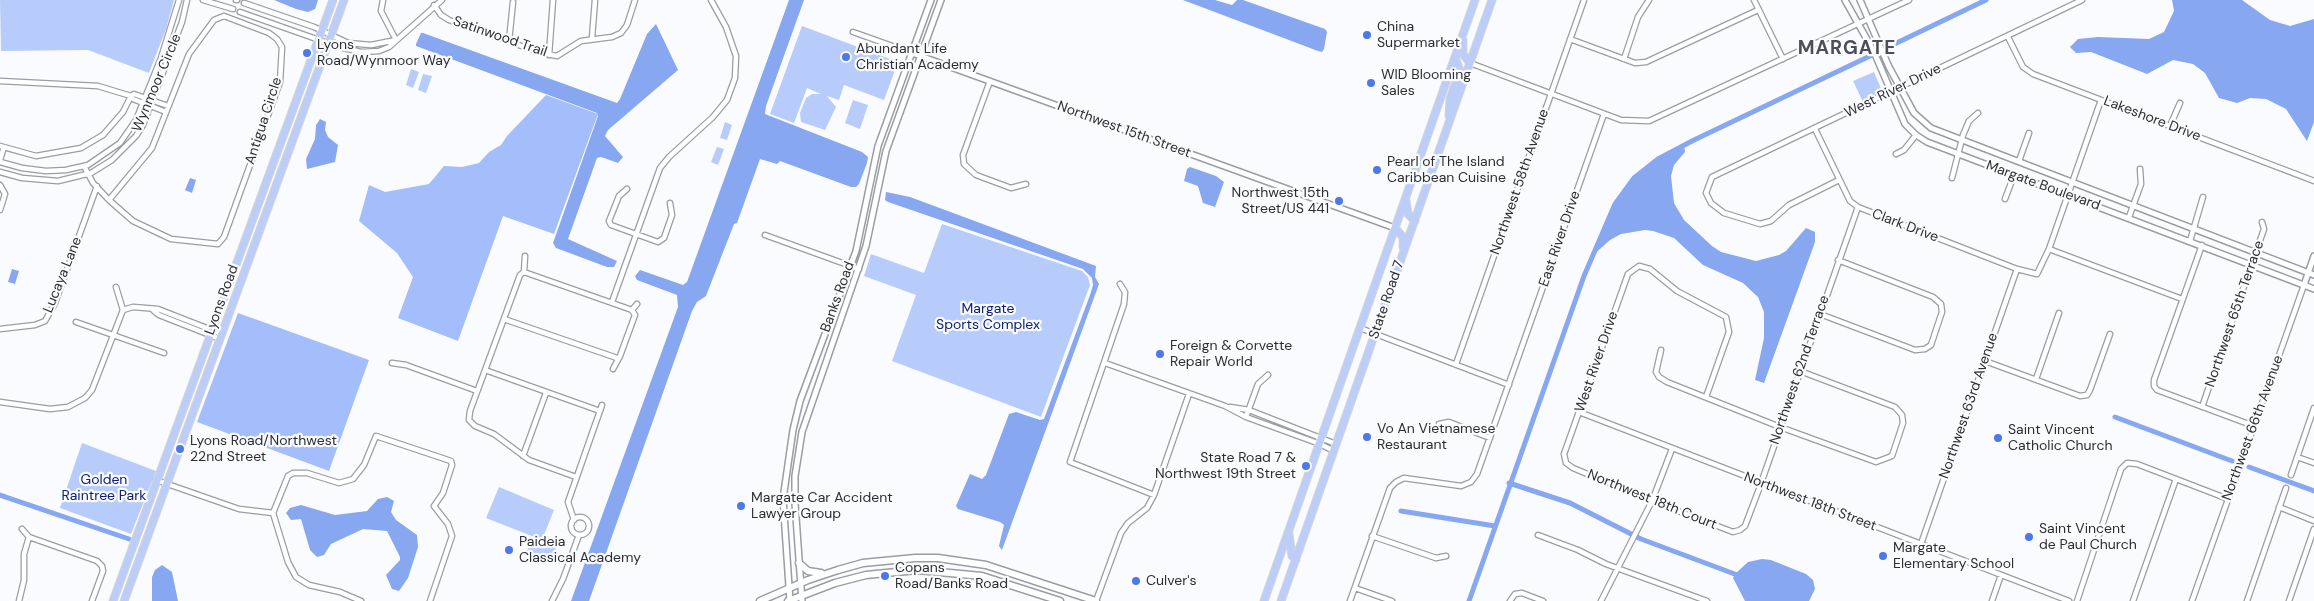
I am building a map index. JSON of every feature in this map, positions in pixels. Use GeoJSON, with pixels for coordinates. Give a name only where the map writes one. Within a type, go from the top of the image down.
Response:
{"type":"FeatureCollection","features":[{"type":"Feature","properties":{"kind":"main road","name":"Lyons Road"},"geometry":{"type":"LineString","coordinates":[[112,601],[333,0]]}},
{"type":"Feature","properties":{"kind":"main road","name":"Lyons Road"},"geometry":{"type":"LineString","coordinates":[[124,601],[344,0]]}},
{"type":"Feature","properties":{"kind":"main road","name":"State Road 7"},"geometry":{"type":"LineString","coordinates":[[1264,601],[1475,0]]}},
{"type":"Feature","properties":{"kind":"main road","name":"State Road 7"},"geometry":{"type":"LineString","coordinates":[[1281,601],[1492,0]]}},
{"type":"Feature","properties":{"kind":"main road"},"geometry":{"type":"LineString","coordinates":[[1463,34],[1463,54],[1470,63]]}},
{"type":"Feature","properties":{"kind":"main road"},"geometry":{"type":"LineString","coordinates":[[1448,126],[1450,99],[1460,71],[1455,58]]}},
{"type":"Feature","properties":{"kind":"main road"},"geometry":{"type":"LineString","coordinates":[[1406,198],[1408,214],[1415,220]]}},
{"type":"Feature","properties":{"kind":"main road"},"geometry":{"type":"LineString","coordinates":[[1395,228],[1403,237],[1403,253]]}},
{"type":"Feature","properties":{"kind":"main road"},"geometry":{"type":"LineString","coordinates":[[1289,531],[1292,556],[1296,560]]}},
{"type":"Feature","properties":{"kind":"main road"},"geometry":{"type":"LineString","coordinates":[[760,601],[789,587],[863,563],[915,558],[955,560],[1006,570],[1096,601]]}},
{"type":"Feature","properties":{"kind":"main road"},"geometry":{"type":"LineString","coordinates":[[799,563],[808,571],[825,574]]}},
{"type":"Feature","properties":{"kind":"main road"},"geometry":{"type":"LineString","coordinates":[[790,601],[802,598],[835,583],[866,576],[917,570],[982,576],[1060,601]]}},
{"type":"Feature","properties":{"kind":"street","name":"Wynmoor Circle"},"geometry":{"type":"LineString","coordinates":[[0,161],[22,168],[46,171],[86,166],[120,143],[136,120],[164,49],[179,0]]}},
{"type":"Feature","properties":{"kind":"street","name":"Wynmoor Circle"},"geometry":{"type":"LineString","coordinates":[[0,172],[22,178],[58,181],[89,174],[112,160],[136,136],[151,103],[182,22],[187,0]]}},
{"type":"Feature","properties":{"kind":"street"},"geometry":{"type":"LineString","coordinates":[[203,0],[233,9]]}},
{"type":"Feature","properties":{"kind":"street"},"geometry":{"type":"LineString","coordinates":[[383,0],[381,10],[396,40]]}},
{"type":"Feature","properties":{"kind":"street"},"geometry":{"type":"LineString","coordinates":[[240,12],[318,40],[361,52],[379,51],[388,47],[442,0]]}},
{"type":"Feature","properties":{"kind":"street"},"geometry":{"type":"LineString","coordinates":[[548,55],[553,0]]}},
{"type":"Feature","properties":{"kind":"street"},"geometry":{"type":"LineString","coordinates":[[592,38],[595,0]]}},
{"type":"Feature","properties":{"kind":"street","name":"Satinwood Trail"},"geometry":{"type":"LineString","coordinates":[[434,5],[441,15],[449,20],[548,55],[557,56],[581,41],[592,38],[612,37],[621,33],[627,25],[635,0]]}},
{"type":"Feature","properties":{"kind":"street"},"geometry":{"type":"LineString","coordinates":[[612,302],[660,168],[669,156],[713,117],[727,100],[735,78],[736,56],[726,27],[711,0]]}},
{"type":"Feature","properties":{"kind":"street","name":"Banks Road"},"geometry":{"type":"LineString","coordinates":[[790,601],[783,508],[788,456],[800,401],[850,266],[862,228],[876,155],[931,0]]}},
{"type":"Feature","properties":{"kind":"street","name":"Banks Road"},"geometry":{"type":"LineString","coordinates":[[802,598],[795,494],[800,441],[810,404],[871,229],[886,151],[941,0]]}},
{"type":"Feature","properties":{"kind":"street","name":"Northwest 58th Avenue"},"geometry":{"type":"LineString","coordinates":[[1456,364],[1584,0]]}},
{"type":"Feature","properties":{"kind":"street"},"geometry":{"type":"LineString","coordinates":[[1624,59],[1638,17],[1650,0]]}},
{"type":"Feature","properties":{"kind":"street"},"geometry":{"type":"LineString","coordinates":[[1754,0],[1783,60]]}},
{"type":"Feature","properties":{"kind":"street","name":"Margate Boulevard"},"geometry":{"type":"LineString","coordinates":[[1845,0],[1874,52],[1905,124],[1916,135],[1928,142],[2314,289]]}},
{"type":"Feature","properties":{"kind":"street","name":"Margate Boulevard"},"geometry":{"type":"LineString","coordinates":[[1860,0],[1880,50],[1914,113],[1924,124],[2194,227],[2311,274]]}},
{"type":"Feature","properties":{"kind":"street"},"geometry":{"type":"LineString","coordinates":[[1470,63],[1621,120],[1649,121],[1909,0]]}},
{"type":"Feature","properties":{"kind":"street","name":"West River Drive"},"geometry":{"type":"LineString","coordinates":[[1839,180],[1789,205],[1771,221],[1760,224],[1724,213],[1710,203],[1706,193],[1707,186],[1712,177],[2082,0]]}},
{"type":"Feature","properties":{"kind":"street"},"geometry":{"type":"LineString","coordinates":[[509,41],[513,2]]}},
{"type":"Feature","properties":{"kind":"street"},"geometry":{"type":"LineString","coordinates":[[244,3],[322,30],[358,45],[396,40]]}},
{"type":"Feature","properties":{"kind":"street"},"geometry":{"type":"LineString","coordinates":[[1570,39],[1635,63],[1646,62],[1758,10]]}},
{"type":"Feature","properties":{"kind":"street","name":"Antigua Circle"},"geometry":{"type":"LineString","coordinates":[[86,166],[97,186],[109,200],[132,221],[163,236],[218,244],[224,237],[280,82],[282,47],[277,39],[269,33],[224,16],[214,20],[189,54],[152,148],[109,200]]}},
{"type":"Feature","properties":{"kind":"street","name":"Northwest 15th Street"},"geometry":{"type":"LineString","coordinates":[[853,32],[1395,228]]}},
{"type":"Feature","properties":{"kind":"street","name":"Lakeshore Drive"},"geometry":{"type":"LineString","coordinates":[[2008,37],[2023,67],[2033,74],[2314,181]]}},
{"type":"Feature","properties":{"kind":"street"},"geometry":{"type":"LineString","coordinates":[[0,81],[98,86],[167,109]]}},
{"type":"Feature","properties":{"kind":"street"},"geometry":{"type":"LineString","coordinates":[[990,81],[963,155],[964,164],[976,175],[1011,188],[1026,184]]}},
{"type":"Feature","properties":{"kind":"street"},"geometry":{"type":"LineString","coordinates":[[0,161],[2,147],[36,156],[81,148],[104,135],[123,112],[131,96]]}},
{"type":"Feature","properties":{"kind":"street"},"geometry":{"type":"LineString","coordinates":[[2101,100],[2049,249],[2182,299]]}},
{"type":"Feature","properties":{"kind":"street"},"geometry":{"type":"LineString","coordinates":[[2170,126],[2180,103]]}},
{"type":"Feature","properties":{"kind":"street"},"geometry":{"type":"LineString","coordinates":[[1952,178],[1969,121],[1978,113]]}},
{"type":"Feature","properties":{"kind":"street","name":"East River Drive"},"geometry":{"type":"LineString","coordinates":[[1350,601],[1390,488],[1396,482],[1404,478],[1461,486],[1471,482],[1477,474],[1604,114]]}},
{"type":"Feature","properties":{"kind":"street","name":"Clark Drive"},"geometry":{"type":"LineString","coordinates":[[1815,129],[1850,201],[1858,207],[2017,269],[2037,274],[2049,249]]}},
{"type":"Feature","properties":{"kind":"street"},"geometry":{"type":"LineString","coordinates":[[2019,161],[2029,134]]}},
{"type":"Feature","properties":{"kind":"street"},"geometry":{"type":"LineString","coordinates":[[1896,154],[1904,150],[1916,135]]}},
{"type":"Feature","properties":{"kind":"street"},"geometry":{"type":"LineString","coordinates":[[2129,217],[2141,184],[2140,170]]}},
{"type":"Feature","properties":{"kind":"street"},"geometry":{"type":"LineString","coordinates":[[2004,199],[2014,175]]}},
{"type":"Feature","properties":{"kind":"street"},"geometry":{"type":"LineString","coordinates":[[0,185],[5,194],[0,210]]}},
{"type":"Feature","properties":{"kind":"street","name":"Lucaya Lane"},"geometry":{"type":"LineString","coordinates":[[0,329],[35,325],[45,321],[55,303],[97,186]]}},
{"type":"Feature","properties":{"kind":"street"},"geometry":{"type":"LineString","coordinates":[[627,189],[618,196],[609,221],[611,226],[658,242],[664,238],[672,215],[670,203]]}},
{"type":"Feature","properties":{"kind":"street"},"geometry":{"type":"LineString","coordinates":[[2190,241],[2203,197]]}},
{"type":"Feature","properties":{"kind":"street","name":"Northwest 62nd Terrace"},"geometry":{"type":"LineString","coordinates":[[1740,530],[1745,526],[1858,207]]}},
{"type":"Feature","properties":{"kind":"street","name":"Northwest 65th Terrace"},"geometry":{"type":"LineString","coordinates":[[2202,407],[2264,229],[2262,222]]}},
{"type":"Feature","properties":{"kind":"street"},"geometry":{"type":"LineString","coordinates":[[765,235],[858,269]]}},
{"type":"Feature","properties":{"kind":"street"},"geometry":{"type":"LineString","coordinates":[[2202,245],[2154,380],[2154,386],[2157,390],[2254,426]]}},
{"type":"Feature","properties":{"kind":"street"},"geometry":{"type":"LineString","coordinates":[[525,256],[524,272],[520,275],[477,391],[469,420],[475,426],[494,434],[523,456],[576,477]]}},
{"type":"Feature","properties":{"kind":"street","name":"Northwest 66th Avenue"},"geometry":{"type":"LineString","coordinates":[[2192,601],[2304,285],[2311,274],[2314,256]]}},
{"type":"Feature","properties":{"kind":"street"},"geometry":{"type":"LineString","coordinates":[[1820,314],[1915,350],[1924,349],[1931,345],[1942,312],[1941,304],[1933,297],[1838,260]]}},
{"type":"Feature","properties":{"kind":"street","name":"West River Drive"},"geometry":{"type":"LineString","coordinates":[[1566,463],[1564,454],[1628,274],[1639,266],[1650,269],[1677,291],[1705,307],[1722,313],[1728,320],[1728,332],[1706,397]]}},
{"type":"Feature","properties":{"kind":"street","name":"Northwest 63rd Avenue"},"geometry":{"type":"LineString","coordinates":[[1921,544],[2017,269]]}},
{"type":"Feature","properties":{"kind":"street"},"geometry":{"type":"LineString","coordinates":[[524,272],[632,310],[635,315],[620,356],[617,358],[613,368]]}},
{"type":"Feature","properties":{"kind":"street"},"geometry":{"type":"LineString","coordinates":[[1120,284],[1125,292],[1124,304],[1070,462],[1154,495]]}},
{"type":"Feature","properties":{"kind":"street"},"geometry":{"type":"LineString","coordinates":[[0,402],[14,403],[40,410],[65,407],[85,398],[92,390],[123,310],[116,287]]}},
{"type":"Feature","properties":{"kind":"street"},"geometry":{"type":"LineString","coordinates":[[632,310],[637,304]]}},
{"type":"Feature","properties":{"kind":"street"},"geometry":{"type":"LineString","coordinates":[[123,310],[133,306],[166,312],[221,336]]}},
{"type":"Feature","properties":{"kind":"street"},"geometry":{"type":"LineString","coordinates":[[2036,379],[2059,313]]}},
{"type":"Feature","properties":{"kind":"street"},"geometry":{"type":"LineString","coordinates":[[504,319],[617,358]]}},
{"type":"Feature","properties":{"kind":"street"},"geometry":{"type":"LineString","coordinates":[[76,322],[164,353]]}},
{"type":"Feature","properties":{"kind":"street"},"geometry":{"type":"LineString","coordinates":[[1360,328],[1509,385]]}},
{"type":"Feature","properties":{"kind":"street"},"geometry":{"type":"LineString","coordinates":[[1985,361],[2080,396],[2086,395],[2110,334]]}},
{"type":"Feature","properties":{"kind":"street"},"geometry":{"type":"LineString","coordinates":[[1661,350],[1656,369],[1659,377],[1780,427],[1876,462],[1892,456],[1904,423],[1902,415],[1895,407],[1800,371]]}},
{"type":"Feature","properties":{"kind":"street"},"geometry":{"type":"LineString","coordinates":[[392,363],[406,365],[477,391]]}},
{"type":"Feature","properties":{"kind":"street"},"geometry":{"type":"LineString","coordinates":[[1105,363],[1225,406],[1249,410],[1335,447]]}},
{"type":"Feature","properties":{"kind":"street"},"geometry":{"type":"LineString","coordinates":[[485,370],[600,411]]}},
{"type":"Feature","properties":{"kind":"street"},"geometry":{"type":"LineString","coordinates":[[1246,417],[1258,384],[1268,375]]}},
{"type":"Feature","properties":{"kind":"street"},"geometry":{"type":"LineString","coordinates":[[523,456],[546,392]]}},
{"type":"Feature","properties":{"kind":"street"},"geometry":{"type":"LineString","coordinates":[[1096,601],[1121,533],[1128,523],[1147,508],[1154,495],[1189,394]]}},
{"type":"Feature","properties":{"kind":"street"},"geometry":{"type":"LineString","coordinates":[[574,520],[581,517],[588,523],[587,532],[579,535],[574,533],[571,528],[574,520],[568,502],[602,405]]}},
{"type":"Feature","properties":{"kind":"street"},"geometry":{"type":"LineString","coordinates":[[1225,406],[1246,417],[1321,441]]}},
{"type":"Feature","properties":{"kind":"street"},"geometry":{"type":"LineString","coordinates":[[2291,475],[2314,408]]}},
{"type":"Feature","properties":{"kind":"street","name":"Northwest 18th Street"},"geometry":{"type":"LineString","coordinates":[[1579,412],[2001,575],[2057,599],[2069,601]]}},
{"type":"Feature","properties":{"kind":"street"},"geometry":{"type":"LineString","coordinates":[[1439,424],[1449,422],[1490,438]]}},
{"type":"Feature","properties":{"kind":"street"},"geometry":{"type":"LineString","coordinates":[[361,601],[338,591],[309,585],[296,577],[288,562],[273,513],[288,476],[293,473],[307,473],[339,483],[353,479],[364,466],[373,437],[376,436],[451,461],[452,465],[445,486],[434,506],[448,524],[452,536],[430,601]]}},
{"type":"Feature","properties":{"kind":"street"},"geometry":{"type":"LineString","coordinates":[[1601,601],[1616,568],[1652,501],[1672,449]]}},
{"type":"Feature","properties":{"kind":"street"},"geometry":{"type":"LineString","coordinates":[[2297,456],[2314,463]]}},
{"type":"Feature","properties":{"kind":"street","name":"Northwest 18th Court"},"geometry":{"type":"LineString","coordinates":[[1566,463],[1573,468],[1652,501],[1733,532],[1740,530]]}},
{"type":"Feature","properties":{"kind":"street"},"geometry":{"type":"LineString","coordinates":[[2076,601],[2121,469],[2127,463],[2137,464],[2228,499]]}},
{"type":"Feature","properties":{"kind":"street"},"geometry":{"type":"LineString","coordinates":[[2133,601],[2176,479]]}},
{"type":"Feature","properties":{"kind":"street"},"geometry":{"type":"LineString","coordinates":[[156,480],[239,508],[273,513]]}},
{"type":"Feature","properties":{"kind":"street"},"geometry":{"type":"LineString","coordinates":[[2246,601],[2286,488]]}},
{"type":"Feature","properties":{"kind":"street"},"geometry":{"type":"LineString","coordinates":[[2279,507],[2314,521]]}},
{"type":"Feature","properties":{"kind":"street"},"geometry":{"type":"LineString","coordinates":[[22,529],[29,537],[97,561],[102,571],[92,601]]}},
{"type":"Feature","properties":{"kind":"street"},"geometry":{"type":"LineString","coordinates":[[2289,601],[2314,529]]}},
{"type":"Feature","properties":{"kind":"street"},"geometry":{"type":"LineString","coordinates":[[552,601],[563,579],[579,535]]}},
{"type":"Feature","properties":{"kind":"street"},"geometry":{"type":"LineString","coordinates":[[1538,535],[1578,550],[1616,568],[1707,601]]}},
{"type":"Feature","properties":{"kind":"street"},"geometry":{"type":"LineString","coordinates":[[1372,536],[1436,558],[1446,556]]}},
{"type":"Feature","properties":{"kind":"street"},"geometry":{"type":"LineString","coordinates":[[19,601],[24,580],[24,554],[29,537]]}},
{"type":"Feature","properties":{"kind":"street"},"geometry":{"type":"LineString","coordinates":[[1992,601],[2001,575]]}},
{"type":"Feature","properties":{"kind":"street"},"geometry":{"type":"LineString","coordinates":[[1355,588],[1392,601]]}},
{"type":"Feature","properties":{"kind":"street"},"geometry":{"type":"LineString","coordinates":[[1510,601],[1515,594],[1522,593],[1543,601]]}},
{"type":"Feature","properties":{"kind":"green space"},"geometry":{"type":"Polygon","coordinates":[[[0,0],[174,0],[166,29],[149,73],[88,50],[1,51],[0,0]]]}},
{"type":"Feature","properties":{"kind":"green space"},"geometry":{"type":"Polygon","coordinates":[[[802,26],[898,62],[884,100],[844,85],[839,100],[827,96],[836,107],[825,130],[801,122],[800,113],[806,98],[812,94],[821,94],[807,88],[794,123],[770,114],[802,26]]]}},
{"type":"Feature","properties":{"kind":"green space"},"geometry":{"type":"Polygon","coordinates":[[[411,69],[419,72],[413,88],[406,85],[411,69]]]}},
{"type":"Feature","properties":{"kind":"green space"},"geometry":{"type":"Polygon","coordinates":[[[1874,72],[1883,93],[1863,102],[1853,81],[1874,72]]]}},
{"type":"Feature","properties":{"kind":"green space"},"geometry":{"type":"Polygon","coordinates":[[[423,74],[432,76],[426,93],[418,90],[423,74]]]}},
{"type":"Feature","properties":{"kind":"green space"},"geometry":{"type":"Polygon","coordinates":[[[853,100],[868,105],[860,129],[845,123],[853,100]]]}},
{"type":"Feature","properties":{"kind":"green space"},"geometry":{"type":"Polygon","coordinates":[[[725,122],[732,125],[727,140],[720,138],[725,122]]]}},
{"type":"Feature","properties":{"kind":"green space"},"geometry":{"type":"Polygon","coordinates":[[[717,147],[724,149],[718,165],[711,162],[717,147]]]}},
{"type":"Feature","properties":{"kind":"green space","name":"Margate Sports Complex"},"geometry":{"type":"Polygon","coordinates":[[[942,224],[1082,271],[1088,277],[1090,285],[1041,417],[892,361],[916,295],[864,276],[871,254],[924,273],[942,224]]]}},
{"type":"Feature","properties":{"kind":"green space","name":"Golden Raintree Park"},"geometry":{"type":"Polygon","coordinates":[[[82,443],[156,471],[131,534],[60,508],[82,443]]]}},
{"type":"Feature","properties":{"kind":"green space"},"geometry":{"type":"Polygon","coordinates":[[[499,487],[554,510],[542,540],[486,518],[499,487]]]}},
{"type":"Feature","properties":{"kind":"green space"},"geometry":{"type":"Polygon","coordinates":[[[531,539],[556,548],[551,560],[527,551],[531,539]]]}},
{"type":"Feature","properties":{"kind":"shaded area"},"geometry":{"type":"Polygon","coordinates":[[[274,0],[318,0],[315,9],[308,12],[274,0]]]}},
{"type":"Feature","properties":{"kind":"shaded area"},"geometry":{"type":"Polygon","coordinates":[[[789,0],[804,0],[766,106],[765,114],[862,152],[868,157],[867,163],[859,184],[856,187],[851,187],[780,161],[777,164],[760,159],[737,223],[734,224],[706,296],[697,302],[692,311],[589,601],[571,601],[678,307],[677,295],[637,280],[635,276],[640,270],[683,285],[687,282],[789,0]]]}},
{"type":"Feature","properties":{"kind":"shaded area"},"geometry":{"type":"Polygon","coordinates":[[[1183,0],[1215,0],[1232,5],[1237,0],[1243,0],[1325,29],[1327,32],[1324,49],[1322,52],[1318,51],[1183,0]]]}},
{"type":"Feature","properties":{"kind":"shaded area"},"geometry":{"type":"Polygon","coordinates":[[[2172,0],[2242,0],[2270,20],[2290,26],[2314,19],[2314,122],[2307,141],[2286,109],[2266,99],[2250,98],[2237,103],[2219,98],[2205,73],[2193,64],[2173,60],[2147,74],[2091,52],[2076,53],[2070,47],[2078,39],[2098,37],[2149,39],[2164,32],[2174,11],[2172,0]]]}},
{"type":"Feature","properties":{"kind":"shaded area"},"geometry":{"type":"Polygon","coordinates":[[[656,24],[678,70],[608,130],[605,136],[623,157],[618,163],[601,157],[597,158],[568,239],[617,261],[614,267],[607,267],[556,248],[553,243],[598,116],[597,113],[416,46],[416,44],[421,33],[423,33],[617,103],[647,34],[656,24]]]}},
{"type":"Feature","properties":{"kind":"shaded area"},"geometry":{"type":"Polygon","coordinates":[[[546,95],[598,114],[554,234],[503,216],[458,341],[398,318],[413,277],[397,253],[359,221],[369,185],[385,192],[429,184],[444,166],[462,167],[479,163],[489,152],[501,145],[507,136],[546,95]]]}},
{"type":"Feature","properties":{"kind":"shaded area"},"geometry":{"type":"Polygon","coordinates":[[[320,119],[326,122],[325,130],[328,137],[338,145],[335,162],[307,169],[306,159],[315,139],[316,125],[320,119]]]}},
{"type":"Feature","properties":{"kind":"shaded area"},"geometry":{"type":"Polygon","coordinates":[[[1684,145],[1685,152],[1674,165],[1671,176],[1674,203],[1684,220],[1721,252],[1756,261],[1779,255],[1786,251],[1806,228],[1815,232],[1815,242],[1764,383],[1755,380],[1764,338],[1764,312],[1758,297],[1743,283],[1703,265],[1674,238],[1653,231],[1645,230],[1621,234],[1610,240],[1592,256],[1615,204],[1634,178],[1658,159],[1684,145]]]}},
{"type":"Feature","properties":{"kind":"shaded area"},"geometry":{"type":"Polygon","coordinates":[[[1190,167],[1216,176],[1224,182],[1215,207],[1203,203],[1198,186],[1184,181],[1187,169],[1190,167]]]}},
{"type":"Feature","properties":{"kind":"shaded area"},"geometry":{"type":"Polygon","coordinates":[[[190,178],[196,180],[192,193],[185,190],[190,178]]]}},
{"type":"Feature","properties":{"kind":"shaded area"},"geometry":{"type":"Polygon","coordinates":[[[886,192],[910,197],[1096,266],[1095,277],[1099,284],[1002,550],[999,546],[1004,525],[1000,522],[958,509],[956,506],[970,474],[982,479],[986,475],[1009,414],[1016,412],[1040,420],[1044,419],[1090,295],[1093,285],[1092,278],[1083,269],[888,202],[885,200],[886,192]]]}},
{"type":"Feature","properties":{"kind":"shaded area"},"geometry":{"type":"Polygon","coordinates":[[[12,269],[19,271],[15,284],[8,282],[12,269]]]}},
{"type":"Feature","properties":{"kind":"shaded area"},"geometry":{"type":"Polygon","coordinates":[[[238,313],[369,360],[329,471],[197,422],[238,313]]]}},
{"type":"Feature","properties":{"kind":"shaded area"},"geometry":{"type":"Polygon","coordinates":[[[387,497],[394,501],[391,512],[396,520],[417,535],[418,547],[408,578],[399,591],[392,589],[386,575],[400,560],[387,531],[363,529],[331,544],[324,555],[317,557],[310,550],[301,519],[291,520],[286,513],[290,508],[301,505],[335,515],[367,511],[378,499],[387,497]]]}},
{"type":"Feature","properties":{"kind":"shaded area"},"geometry":{"type":"Polygon","coordinates":[[[1762,559],[1771,560],[1806,574],[1813,580],[1815,589],[1809,601],[1745,601],[1733,578],[1748,562],[1762,559]]]}},
{"type":"Feature","properties":{"kind":"shaded area"},"geometry":{"type":"Polygon","coordinates":[[[162,565],[172,572],[178,601],[152,601],[152,577],[155,570],[162,565]]]}},
{"type":"Feature","properties":{"kind":"waterway"},"geometry":{"type":"LineString","coordinates":[[1884,49],[1986,0]]}},
{"type":"Feature","properties":{"kind":"waterway"},"geometry":{"type":"LineString","coordinates":[[1469,601],[1584,276],[1615,204],[1634,178],[1658,159],[1694,140],[1870,56]]}},
{"type":"Feature","properties":{"kind":"waterway"},"geometry":{"type":"LineString","coordinates":[[2115,417],[2232,461]]}},
{"type":"Feature","properties":{"kind":"waterway"},"geometry":{"type":"LineString","coordinates":[[2249,467],[2314,491]]}},
{"type":"Feature","properties":{"kind":"waterway"},"geometry":{"type":"LineString","coordinates":[[1509,483],[1570,503],[1641,539],[1740,576]]}},
{"type":"Feature","properties":{"kind":"waterway"},"geometry":{"type":"LineString","coordinates":[[0,495],[129,539]]}},
{"type":"Feature","properties":{"kind":"waterway"},"geometry":{"type":"LineString","coordinates":[[1401,511],[1495,526]]}},
{"type":"Feature","properties":{"kind":"place","name":"China Supermarket"},"geometry":{"type":"Point","coordinates":[1367,35]}},
{"type":"Feature","properties":{"kind":"place","name":"Lyons Road/Wynmoor Way"},"geometry":{"type":"Point","coordinates":[307,53]}},
{"type":"Feature","properties":{"kind":"place","name":"Abundant Life Christian Academy"},"geometry":{"type":"Point","coordinates":[846,57]}},
{"type":"Feature","properties":{"kind":"place","name":"WID Blooming Sales"},"geometry":{"type":"Point","coordinates":[1371,83]}},
{"type":"Feature","properties":{"kind":"place","name":"Pearl of The Island Caribbean Cuisine"},"geometry":{"type":"Point","coordinates":[1377,170]}},
{"type":"Feature","properties":{"kind":"place","name":"Northwest 15th Street/US 441"},"geometry":{"type":"Point","coordinates":[1339,201]}},
{"type":"Feature","properties":{"kind":"place","name":"Foreign & Corvette Repair World"},"geometry":{"type":"Point","coordinates":[1160,354]}},
{"type":"Feature","properties":{"kind":"place","name":"Vo An Vietnamese Restaurant"},"geometry":{"type":"Point","coordinates":[1367,437]}},
{"type":"Feature","properties":{"kind":"place","name":"Saint Vincent Catholic Church"},"geometry":{"type":"Point","coordinates":[1998,438]}},
{"type":"Feature","properties":{"kind":"place","name":"Lyons Road/Northwest 22nd Street"},"geometry":{"type":"Point","coordinates":[180,449]}},
{"type":"Feature","properties":{"kind":"place","name":"State Road 7 & Northwest 19th Street"},"geometry":{"type":"Point","coordinates":[1306,466]}},
{"type":"Feature","properties":{"kind":"place","name":"Margate Car Accident Lawyer Group"},"geometry":{"type":"Point","coordinates":[741,506]}},
{"type":"Feature","properties":{"kind":"place","name":"Saint Vincent de Paul Church"},"geometry":{"type":"Point","coordinates":[2029,537]}},
{"type":"Feature","properties":{"kind":"place","name":"Paideia Classical Academy"},"geometry":{"type":"Point","coordinates":[509,550]}},
{"type":"Feature","properties":{"kind":"place","name":"Margate Elementary School"},"geometry":{"type":"Point","coordinates":[1883,556]}},
{"type":"Feature","properties":{"kind":"place","name":"Copans Road/Banks Road"},"geometry":{"type":"Point","coordinates":[885,576]}},
{"type":"Feature","properties":{"kind":"place","name":"Culver's"},"geometry":{"type":"Point","coordinates":[1136,581]}},
{"type":"Feature","properties":{"kind":"district","name":"MARGATE"},"geometry":{"type":"Point","coordinates":[1847,49]}}]}
